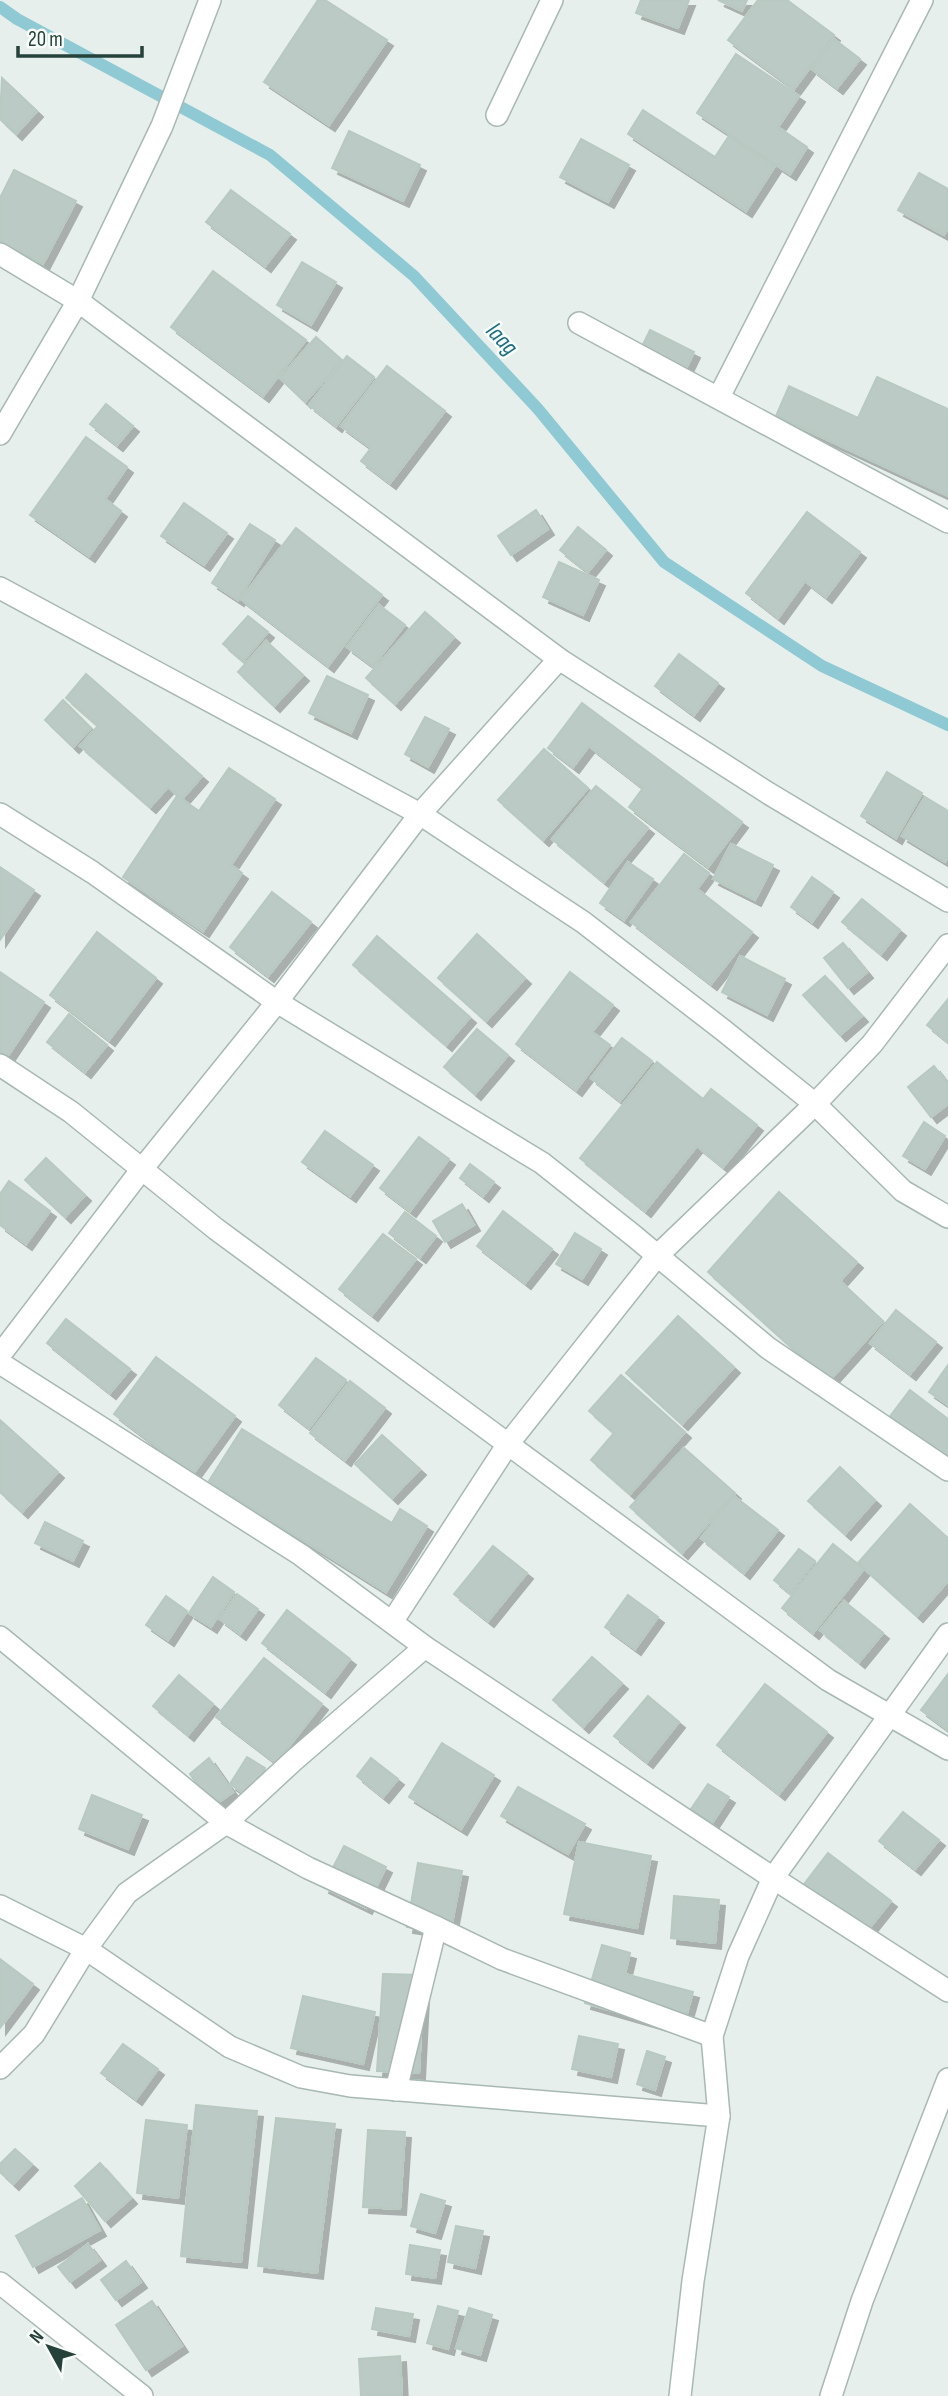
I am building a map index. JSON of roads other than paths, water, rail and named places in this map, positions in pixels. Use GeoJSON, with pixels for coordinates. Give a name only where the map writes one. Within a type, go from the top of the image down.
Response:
{"type":"FeatureCollection","features":[{"type":"Feature","properties":{"kind":"street"},"geometry":{"type":"LineString","coordinates":[[0,434],[78,301],[162,126],[211,0]]}},
{"type":"Feature","properties":{"kind":"street"},"geometry":{"type":"LineString","coordinates":[[498,115],[552,0]]}},
{"type":"Feature","properties":{"kind":"street"},"geometry":{"type":"LineString","coordinates":[[719,397],[922,0]]}},
{"type":"Feature","properties":{"kind":"street"},"geometry":{"type":"LineString","coordinates":[[0,254],[78,301],[559,659],[768,793],[948,901]]}},
{"type":"Feature","properties":{"kind":"street"},"geometry":{"type":"LineString","coordinates":[[579,323],[948,522]]}},
{"type":"Feature","properties":{"kind":"street"},"geometry":{"type":"LineString","coordinates":[[0,588],[420,814],[583,922],[815,1104],[903,1191],[948,1217]]}},
{"type":"Feature","properties":{"kind":"street"},"geometry":{"type":"LineString","coordinates":[[0,1355],[142,1168],[277,1002],[420,814],[559,659]]}},
{"type":"Feature","properties":{"kind":"street"},"geometry":{"type":"LineString","coordinates":[[0,814],[92,872],[277,1002],[542,1163],[768,1348],[948,1470]]}},
{"type":"Feature","properties":{"kind":"street"},"geometry":{"type":"LineString","coordinates":[[391,1622],[508,1444],[657,1256],[815,1104],[872,1044],[948,945]]}},
{"type":"Feature","properties":{"kind":"street"},"geometry":{"type":"LineString","coordinates":[[0,1065],[71,1112],[216,1229],[828,1680],[948,1749]]}},
{"type":"Feature","properties":{"kind":"street"},"geometry":{"type":"LineString","coordinates":[[0,1363],[301,1555],[425,1647],[948,1992]]}},
{"type":"Feature","properties":{"kind":"street"},"geometry":{"type":"LineString","coordinates":[[680,2396],[693,2281],[719,2116],[712,2036],[738,1956],[773,1878],[948,1634]]}},
{"type":"Feature","properties":{"kind":"street"},"geometry":{"type":"LineString","coordinates":[[0,1637],[226,1823],[308,1868],[502,1959],[712,2036]]}},
{"type":"Feature","properties":{"kind":"street"},"geometry":{"type":"LineString","coordinates":[[0,2068],[34,2034],[86,1949],[127,1893],[226,1823],[425,1647]]}},
{"type":"Feature","properties":{"kind":"street"},"geometry":{"type":"LineString","coordinates":[[0,1906],[86,1949],[230,2047],[301,2077],[350,2086],[719,2116]]}},
{"type":"Feature","properties":{"kind":"street"},"geometry":{"type":"LineString","coordinates":[[396,2090],[436,1927]]}},
{"type":"Feature","properties":{"kind":"street"},"geometry":{"type":"LineString","coordinates":[[831,2396],[863,2301],[948,2079]]}},
{"type":"Feature","properties":{"kind":"street"},"geometry":{"type":"LineString","coordinates":[[0,2283],[142,2396]]}},
{"type":"Feature","properties":{"kind":"waterway","name":"laag"},"geometry":{"type":"LineString","coordinates":[[0,7],[17,19],[270,155],[414,276],[538,409],[664,562],[822,666],[948,725]]}}]}
